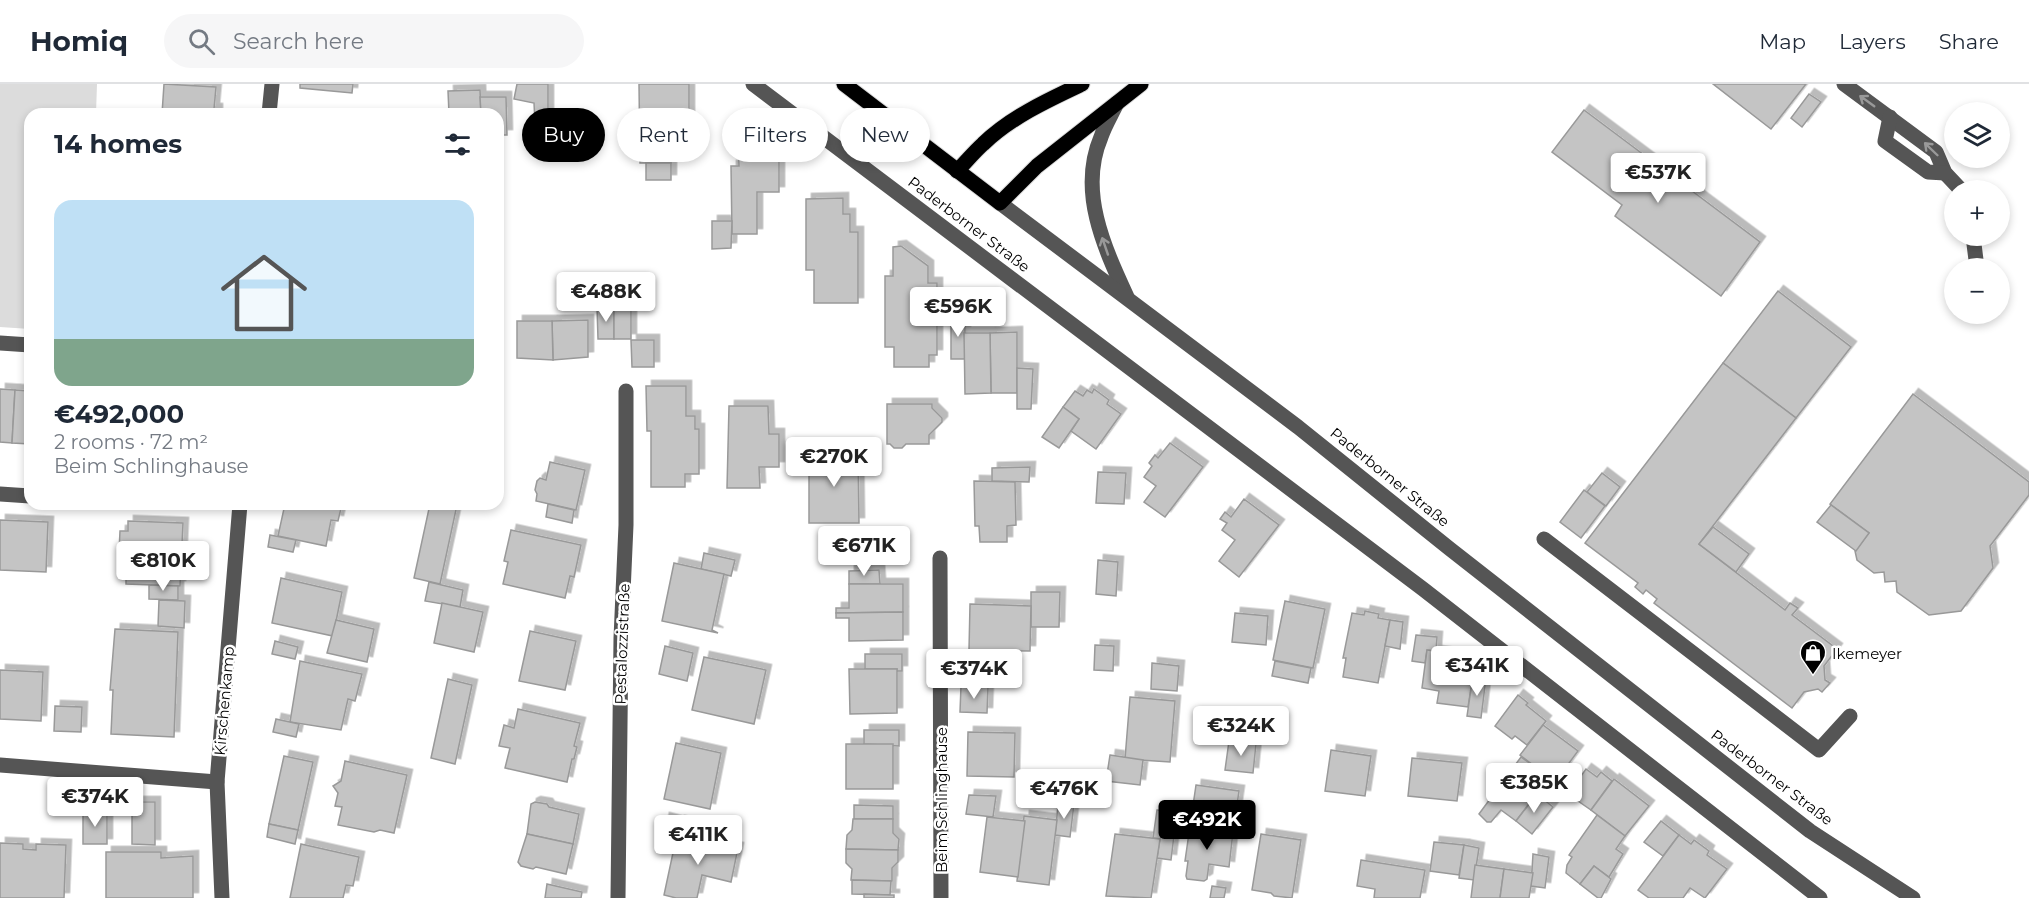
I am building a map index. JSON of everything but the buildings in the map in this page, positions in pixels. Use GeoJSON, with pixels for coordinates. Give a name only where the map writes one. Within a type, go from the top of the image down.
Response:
{"type":"FeatureCollection","features":[{"type":"Feature","properties":{"kind":"main road","name":"Paderborner Straße"},"geometry":{"type":"LineString","coordinates":[[844,84],[1000,203]]}},
{"type":"Feature","properties":{"kind":"main road"},"geometry":{"type":"LineString","coordinates":[[957,171],[983,144],[1011,121],[1082,84]]}},
{"type":"Feature","properties":{"kind":"main road"},"geometry":{"type":"LineString","coordinates":[[1000,203],[1037,166],[1141,84]]}},
{"type":"Feature","properties":{"kind":"street"},"geometry":{"type":"LineString","coordinates":[[270,108],[272,84]]}},
{"type":"Feature","properties":{"kind":"street","name":"Paderborner Straße"},"geometry":{"type":"LineString","coordinates":[[753,84],[1423,588],[1820,898]]}},
{"type":"Feature","properties":{"kind":"street"},"geometry":{"type":"LineString","coordinates":[[1844,84],[1936,152],[1945,173],[1952,180]]}},
{"type":"Feature","properties":{"kind":"street"},"geometry":{"type":"LineString","coordinates":[[1117,103],[1100,138],[1092,187],[1094,211],[1106,251],[1129,299]]}},
{"type":"Feature","properties":{"kind":"street"},"geometry":{"type":"LineString","coordinates":[[1890,117],[1885,141],[1928,172],[1945,173]]}},
{"type":"Feature","properties":{"kind":"street","name":"Paderborner Straße"},"geometry":{"type":"LineString","coordinates":[[1000,203],[1298,427],[1810,831],[1913,898]]}},
{"type":"Feature","properties":{"kind":"street"},"geometry":{"type":"LineString","coordinates":[[0,343],[24,345]]}},
{"type":"Feature","properties":{"kind":"street","name":"Pestalozzistraße"},"geometry":{"type":"LineString","coordinates":[[618,898],[621,638],[626,525],[626,391]]}},
{"type":"Feature","properties":{"kind":"street"},"geometry":{"type":"LineString","coordinates":[[0,494],[24,496]]}},
{"type":"Feature","properties":{"kind":"street","name":"Kirschenkamp"},"geometry":{"type":"LineString","coordinates":[[222,898],[217,782],[240,510]]}},
{"type":"Feature","properties":{"kind":"street"},"geometry":{"type":"LineString","coordinates":[[1544,539],[1819,750],[1850,716]]}},
{"type":"Feature","properties":{"kind":"street","name":"Beim Schlinghause"},"geometry":{"type":"LineString","coordinates":[[940,558],[941,898]]}},
{"type":"Feature","properties":{"kind":"street"},"geometry":{"type":"LineString","coordinates":[[0,765],[217,782]]}},
{"type":"Feature","properties":{"kind":"shaded area"},"geometry":{"type":"Polygon","coordinates":[[[0,84],[97,84],[96,108],[24,108],[24,329],[0,327],[0,84]]]}},
{"type":"Feature","properties":{"kind":"place","name":"Ikemeyer"},"geometry":{"type":"Point","coordinates":[1813,676]}}]}
